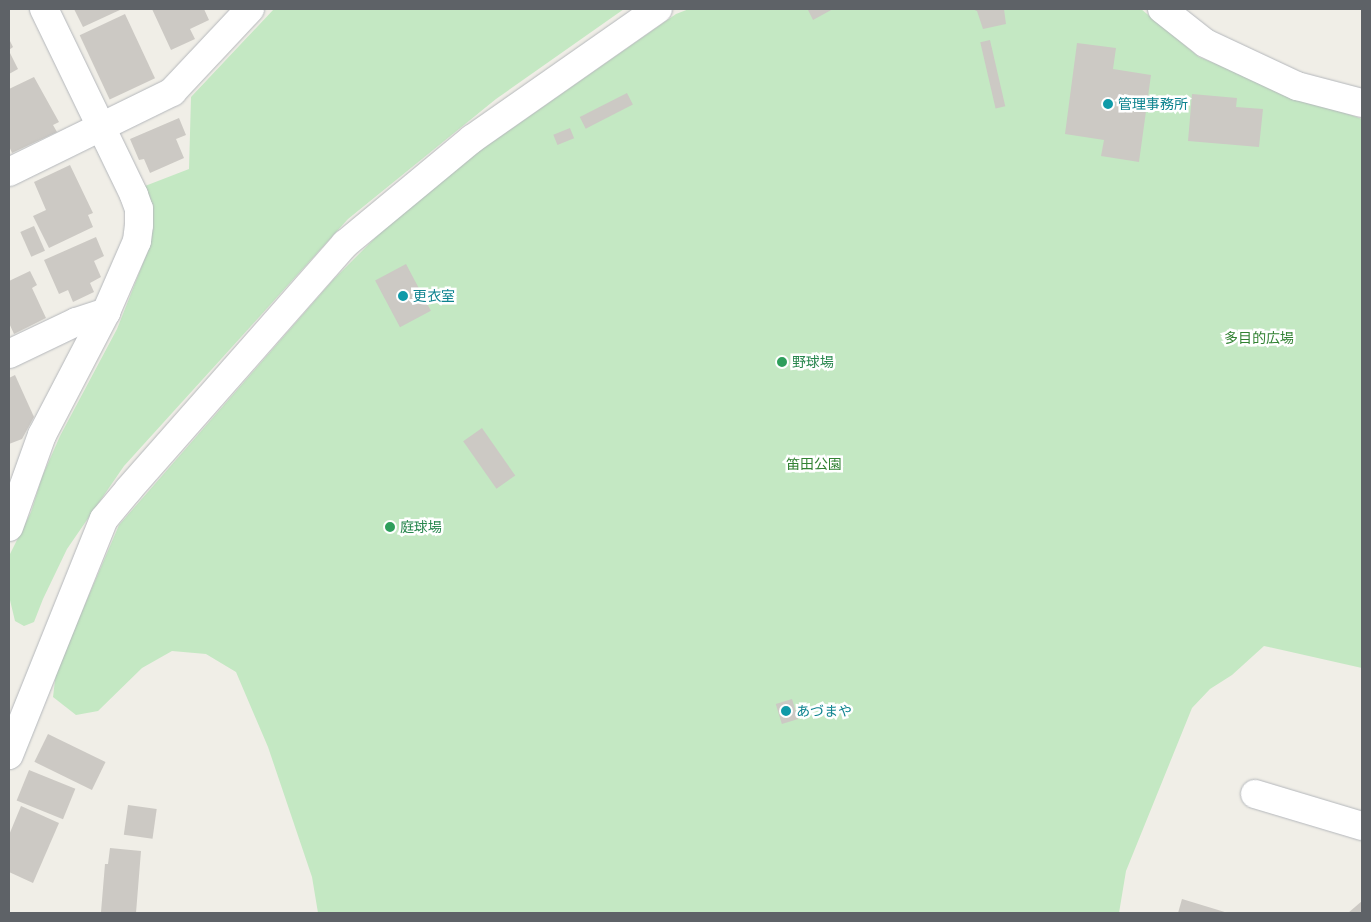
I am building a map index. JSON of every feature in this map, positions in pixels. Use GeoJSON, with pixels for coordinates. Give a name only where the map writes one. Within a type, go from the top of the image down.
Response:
{"type":"FeatureCollection","features":[{"type":"Feature","properties":{"kind":"street"},"geometry":{"type":"LineString","coordinates":[[9,527],[42,435],[106,312],[137,241],[139,217],[134,195],[44,9]]}},
{"type":"Feature","properties":{"kind":"street"},"geometry":{"type":"LineString","coordinates":[[9,755],[104,519],[136,482],[345,244],[472,139],[658,9]]}},
{"type":"Feature","properties":{"kind":"street"},"geometry":{"type":"LineString","coordinates":[[1162,9],[1205,43],[1297,86],[1362,103]]}},
{"type":"Feature","properties":{"kind":"street"},"geometry":{"type":"LineString","coordinates":[[9,172],[172,92],[244,11]]}},
{"type":"Feature","properties":{"kind":"street"},"geometry":{"type":"LineString","coordinates":[[9,354],[76,322],[106,312]]}},
{"type":"Feature","properties":{"kind":"street"},"geometry":{"type":"LineString","coordinates":[[1255,794],[1362,826]]}},
{"type":"Feature","properties":{"kind":"green space"},"geometry":{"type":"Polygon","coordinates":[[[274,9],[624,9],[496,99],[348,219],[124,466],[67,549],[34,622],[24,626],[15,621],[9,596],[9,556],[31,512],[42,477],[60,436],[117,329],[147,253],[153,229],[145,186],[189,169],[191,97],[274,9]]]}},
{"type":"Feature","properties":{"kind":"green space","name":"笛田公園"},"geometry":{"type":"Polygon","coordinates":[[[689,9],[1141,9],[1199,57],[1271,86],[1362,119],[1362,668],[1264,646],[1232,675],[1210,689],[1192,708],[1126,871],[1119,913],[318,913],[312,877],[268,747],[236,672],[206,654],[172,651],[142,668],[98,711],[76,715],[53,697],[56,672],[119,525],[333,280],[421,192],[676,14],[689,9]]]}},
{"type":"Feature","properties":{"kind":"building"},"geometry":{"type":"Polygon","coordinates":[[[74,9],[122,9],[83,27],[74,9]]]}},
{"type":"Feature","properties":{"kind":"building"},"geometry":{"type":"Polygon","coordinates":[[[152,9],[204,9],[209,20],[190,29],[195,39],[171,50],[152,9]]]}},
{"type":"Feature","properties":{"kind":"building"},"geometry":{"type":"Polygon","coordinates":[[[833,9],[813,20],[808,10],[833,9]]]}},
{"type":"Feature","properties":{"kind":"building"},"geometry":{"type":"Polygon","coordinates":[[[972,9],[1004,9],[1006,24],[983,29],[977,11],[972,9]]]}},
{"type":"Feature","properties":{"kind":"building"},"geometry":{"type":"Polygon","coordinates":[[[125,14],[155,78],[110,99],[80,35],[125,14]]]}},
{"type":"Feature","properties":{"kind":"building"},"geometry":{"type":"Polygon","coordinates":[[[9,39],[13,47],[9,50],[9,39]]]}},
{"type":"Feature","properties":{"kind":"building"},"geometry":{"type":"Polygon","coordinates":[[[990,40],[1005,106],[996,109],[980,42],[990,40]]]}},
{"type":"Feature","properties":{"kind":"building","name":"管理事務所"},"geometry":{"type":"Polygon","coordinates":[[[1077,43],[1116,48],[1113,69],[1151,75],[1139,162],[1101,156],[1104,140],[1065,134],[1077,43]]]}},
{"type":"Feature","properties":{"kind":"building"},"geometry":{"type":"Polygon","coordinates":[[[9,51],[18,69],[9,74],[9,51]]]}},
{"type":"Feature","properties":{"kind":"building"},"geometry":{"type":"Polygon","coordinates":[[[34,77],[59,122],[53,125],[57,132],[12,153],[9,146],[9,89],[34,77]]]}},
{"type":"Feature","properties":{"kind":"building"},"geometry":{"type":"Polygon","coordinates":[[[627,93],[633,105],[586,129],[580,117],[627,93]]]}},
{"type":"Feature","properties":{"kind":"building"},"geometry":{"type":"Polygon","coordinates":[[[1192,94],[1237,98],[1236,107],[1263,109],[1259,147],[1188,141],[1192,94]]]}},
{"type":"Feature","properties":{"kind":"building"},"geometry":{"type":"Polygon","coordinates":[[[179,118],[186,135],[176,139],[184,158],[150,173],[144,159],[139,160],[130,139],[179,118]]]}},
{"type":"Feature","properties":{"kind":"building"},"geometry":{"type":"Polygon","coordinates":[[[570,128],[574,138],[557,145],[553,135],[570,128]]]}},
{"type":"Feature","properties":{"kind":"building"},"geometry":{"type":"Polygon","coordinates":[[[70,165],[93,213],[88,215],[93,227],[49,248],[33,216],[46,210],[34,182],[70,165]]]}},
{"type":"Feature","properties":{"kind":"building"},"geometry":{"type":"Polygon","coordinates":[[[34,226],[45,251],[31,257],[20,232],[34,226]]]}},
{"type":"Feature","properties":{"kind":"building"},"geometry":{"type":"Polygon","coordinates":[[[96,237],[104,256],[94,261],[101,277],[90,283],[94,292],[73,302],[68,290],[59,294],[44,260],[96,237]]]}},
{"type":"Feature","properties":{"kind":"building","name":"更衣室"},"geometry":{"type":"Polygon","coordinates":[[[406,264],[431,311],[400,327],[375,280],[406,264]]]}},
{"type":"Feature","properties":{"kind":"building"},"geometry":{"type":"Polygon","coordinates":[[[30,271],[37,285],[32,288],[46,318],[14,334],[9,323],[9,281],[30,271]]]}},
{"type":"Feature","properties":{"kind":"building"},"geometry":{"type":"Polygon","coordinates":[[[15,375],[34,417],[22,439],[9,444],[9,378],[15,375]]]}},
{"type":"Feature","properties":{"kind":"building"},"geometry":{"type":"Polygon","coordinates":[[[482,428],[515,476],[496,489],[463,441],[482,428]]]}},
{"type":"Feature","properties":{"kind":"building","name":"あづまや"},"geometry":{"type":"Polygon","coordinates":[[[792,699],[798,719],[782,724],[776,704],[792,699]]]}},
{"type":"Feature","properties":{"kind":"building"},"geometry":{"type":"Polygon","coordinates":[[[48,734],[106,762],[92,790],[34,762],[48,734]]]}},
{"type":"Feature","properties":{"kind":"building"},"geometry":{"type":"Polygon","coordinates":[[[29,770],[75,789],[63,819],[17,801],[29,770]]]}},
{"type":"Feature","properties":{"kind":"building"},"geometry":{"type":"Polygon","coordinates":[[[128,805],[157,809],[153,839],[124,835],[128,805]]]}},
{"type":"Feature","properties":{"kind":"building"},"geometry":{"type":"Polygon","coordinates":[[[21,806],[59,823],[33,883],[9,872],[9,835],[21,806]]]}},
{"type":"Feature","properties":{"kind":"building"},"geometry":{"type":"Polygon","coordinates":[[[110,848],[141,851],[136,913],[101,912],[105,864],[108,864],[110,848]]]}},
{"type":"Feature","properties":{"kind":"building"},"geometry":{"type":"Polygon","coordinates":[[[1182,899],[1228,913],[1178,913],[1182,899]]]}},
{"type":"Feature","properties":{"kind":"building"},"geometry":{"type":"Polygon","coordinates":[[[1362,901],[1362,913],[1348,913],[1362,901]]]}},
{"type":"Feature","properties":{"kind":"place","name":"管理事務所"},"geometry":{"type":"Point","coordinates":[1108,104]}},
{"type":"Feature","properties":{"kind":"place","name":"更衣室"},"geometry":{"type":"Point","coordinates":[403,296]}},
{"type":"Feature","properties":{"kind":"place","name":"野球場"},"geometry":{"type":"Point","coordinates":[782,362]}},
{"type":"Feature","properties":{"kind":"place","name":"庭球場"},"geometry":{"type":"Point","coordinates":[390,527]}},
{"type":"Feature","properties":{"kind":"place","name":"あづまや"},"geometry":{"type":"Point","coordinates":[786,711]}},
{"type":"Feature","properties":{"kind":"park label","name":"多目的広場"},"geometry":{"type":"Point","coordinates":[1259,338]}}]}
